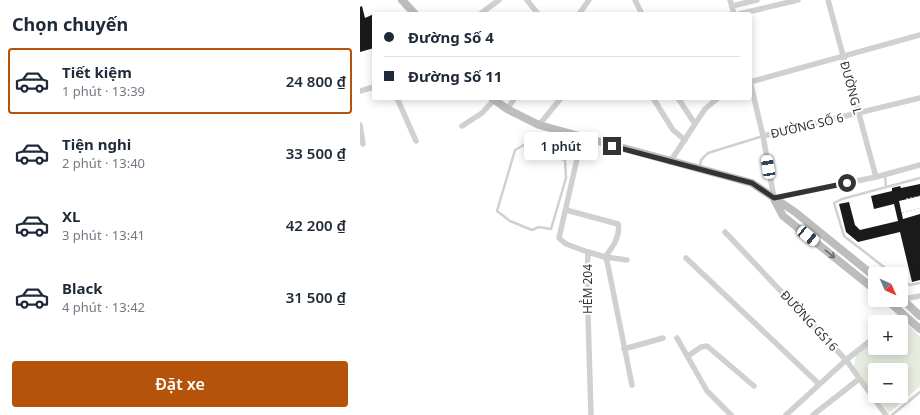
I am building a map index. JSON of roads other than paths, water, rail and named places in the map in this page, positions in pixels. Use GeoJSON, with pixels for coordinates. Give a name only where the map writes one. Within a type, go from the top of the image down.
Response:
{"type":"FeatureCollection","features":[{"type":"Feature","properties":{"kind":"main road"},"geometry":{"type":"LineString","coordinates":[[402,0],[413,12]]}},
{"type":"Feature","properties":{"kind":"main road"},"geometry":{"type":"LineString","coordinates":[[494,100],[507,109],[539,125],[670,162],[752,183],[795,212],[868,271]]}},
{"type":"Feature","properties":{"kind":"main road"},"geometry":{"type":"LineString","coordinates":[[774,198],[783,216],[868,284]]}},
{"type":"Feature","properties":{"kind":"main road"},"geometry":{"type":"LineString","coordinates":[[908,304],[920,316]]}},
{"type":"Feature","properties":{"kind":"main road"},"geometry":{"type":"LineString","coordinates":[[896,307],[920,329]]}},
{"type":"Feature","properties":{"kind":"main road"},"geometry":{"type":"LineString","coordinates":[[904,314],[911,307]]}},
{"type":"Feature","properties":{"kind":"street"},"geometry":{"type":"LineString","coordinates":[[483,12],[499,0]]}},
{"type":"Feature","properties":{"kind":"street"},"geometry":{"type":"LineString","coordinates":[[527,0],[536,12]]}},
{"type":"Feature","properties":{"kind":"street"},"geometry":{"type":"LineString","coordinates":[[635,0],[641,12]]}},
{"type":"Feature","properties":{"kind":"street"},"geometry":{"type":"LineString","coordinates":[[731,3],[757,0]]}},
{"type":"Feature","properties":{"kind":"street"},"geometry":{"type":"LineString","coordinates":[[747,12],[798,0]]}},
{"type":"Feature","properties":{"kind":"street","name":"ĐƯỜNG L"},"geometry":{"type":"LineString","coordinates":[[828,0],[876,176]]}},
{"type":"Feature","properties":{"kind":"street"},"geometry":{"type":"LineString","coordinates":[[580,12],[588,1]]}},
{"type":"Feature","properties":{"kind":"street"},"geometry":{"type":"LineString","coordinates":[[752,80],[920,35]]}},
{"type":"Feature","properties":{"kind":"street"},"geometry":{"type":"LineString","coordinates":[[360,91],[372,88]]}},
{"type":"Feature","properties":{"kind":"street"},"geometry":{"type":"LineString","coordinates":[[752,89],[763,136],[774,198],[920,165]]}},
{"type":"Feature","properties":{"kind":"street","name":"ĐƯỜNG SỐ 6"},"geometry":{"type":"LineString","coordinates":[[763,136],[920,98]]}},
{"type":"Feature","properties":{"kind":"street"},"geometry":{"type":"LineString","coordinates":[[397,100],[416,141]]}},
{"type":"Feature","properties":{"kind":"street"},"geometry":{"type":"LineString","coordinates":[[462,126],[482,113],[492,100]]}},
{"type":"Feature","properties":{"kind":"street"},"geometry":{"type":"LineString","coordinates":[[507,109],[514,100]]}},
{"type":"Feature","properties":{"kind":"street"},"geometry":{"type":"LineString","coordinates":[[539,125],[560,100]]}},
{"type":"Feature","properties":{"kind":"street"},"geometry":{"type":"LineString","coordinates":[[654,100],[673,130],[685,140]]}},
{"type":"Feature","properties":{"kind":"street"},"geometry":{"type":"LineString","coordinates":[[679,100],[695,124]]}},
{"type":"Feature","properties":{"kind":"street"},"geometry":{"type":"LineString","coordinates":[[670,162],[705,109],[716,100]]}},
{"type":"Feature","properties":{"kind":"street"},"geometry":{"type":"LineString","coordinates":[[360,125],[363,144]]}},
{"type":"Feature","properties":{"kind":"street","name":"HẺM 204"},"geometry":{"type":"LineString","coordinates":[[582,137],[559,238],[566,244],[588,252],[587,316],[591,415]]}},
{"type":"Feature","properties":{"kind":"street"},"geometry":{"type":"LineString","coordinates":[[566,210],[618,224],[619,229],[614,244],[606,257],[632,385]]}},
{"type":"Feature","properties":{"kind":"street","name":"ĐƯỜNG GS16"},"geometry":{"type":"LineString","coordinates":[[725,232],[846,360],[886,415]]}},
{"type":"Feature","properties":{"kind":"street"},"geometry":{"type":"LineString","coordinates":[[588,252],[606,257],[627,260]]}},
{"type":"Feature","properties":{"kind":"street"},"geometry":{"type":"LineString","coordinates":[[686,258],[819,384]]}},
{"type":"Feature","properties":{"kind":"street"},"geometry":{"type":"LineString","coordinates":[[908,298],[920,296]]}},
{"type":"Feature","properties":{"kind":"street"},"geometry":{"type":"LineString","coordinates":[[624,349],[663,338]]}},
{"type":"Feature","properties":{"kind":"street"},"geometry":{"type":"LineString","coordinates":[[677,338],[708,391],[729,414]]}},
{"type":"Feature","properties":{"kind":"street"},"geometry":{"type":"LineString","coordinates":[[790,414],[819,384],[868,343]]}},
{"type":"Feature","properties":{"kind":"street"},"geometry":{"type":"LineString","coordinates":[[688,356],[701,346],[707,346],[754,386]]}},
{"type":"Feature","properties":{"kind":"street"},"geometry":{"type":"LineString","coordinates":[[813,415],[859,379]]}},
{"type":"Feature","properties":{"kind":"lane"},"geometry":{"type":"LineString","coordinates":[[552,156],[560,131]]}},
{"type":"Feature","properties":{"kind":"lane"},"geometry":{"type":"LineString","coordinates":[[700,170],[702,160],[708,153],[763,136]]}},
{"type":"Feature","properties":{"kind":"lane"},"geometry":{"type":"LineString","coordinates":[[524,145],[552,156],[565,160],[566,178],[551,229],[540,227],[532,230],[510,220],[497,211],[515,150],[524,145]]}},
{"type":"Feature","properties":{"kind":"lane"},"geometry":{"type":"LineString","coordinates":[[884,174],[886,187]]}},
{"type":"Feature","properties":{"kind":"lane"},"geometry":{"type":"LineString","coordinates":[[884,267],[844,236],[834,203],[842,199],[920,178]]}},
{"type":"Feature","properties":{"kind":"lane"},"geometry":{"type":"LineString","coordinates":[[908,284],[910,285],[920,283]]}},
{"type":"Feature","properties":{"kind":"lane"},"geometry":{"type":"LineString","coordinates":[[892,415],[920,392]]}}]}
